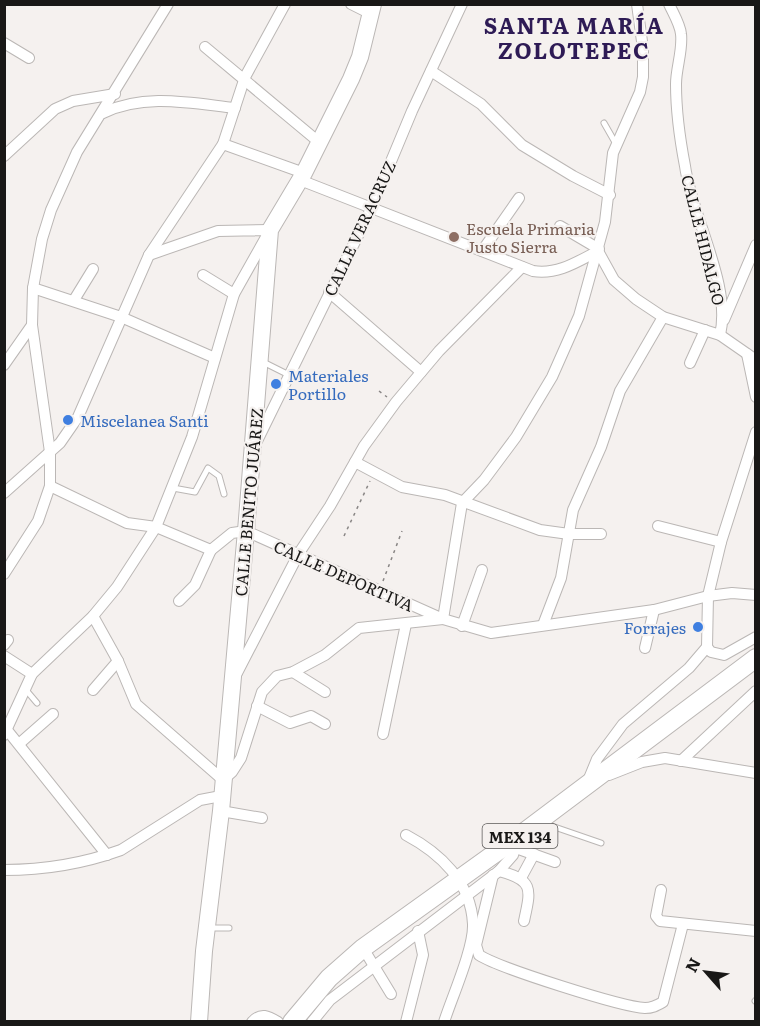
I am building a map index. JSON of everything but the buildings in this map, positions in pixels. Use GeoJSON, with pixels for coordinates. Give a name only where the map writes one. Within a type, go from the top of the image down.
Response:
{"type":"FeatureCollection","features":[{"type":"Feature","properties":{"kind":"main road","name":"CALLE BENITO JUÁREZ"},"geometry":{"type":"LineString","coordinates":[[200,1022],[246,531],[270,230],[320,143],[360,57],[372,9]]}},
{"type":"Feature","properties":{"kind":"main road","name":"MEX 134"},"geometry":{"type":"LineString","coordinates":[[292,1022],[329,978],[363,948],[430,912],[463,888],[518,842],[538,822],[756,658]]}},
{"type":"Feature","properties":{"kind":"street"},"geometry":{"type":"LineString","coordinates":[[4,574],[35,527],[50,486],[50,452],[32,325],[33,288],[42,239],[51,210],[77,152],[168,4]]}},
{"type":"Feature","properties":{"kind":"street"},"geometry":{"type":"LineString","coordinates":[[4,493],[60,443],[78,417],[150,255],[223,144],[245,77],[285,4]]}},
{"type":"Feature","properties":{"kind":"street"},"geometry":{"type":"LineString","coordinates":[[351,4],[372,9]]}},
{"type":"Feature","properties":{"kind":"street","name":"CALLE VERACRUZ"},"geometry":{"type":"LineString","coordinates":[[253,450],[372,207],[462,4]]}},
{"type":"Feature","properties":{"kind":"street"},"geometry":{"type":"LineString","coordinates":[[222,796],[241,758],[257,706],[269,682],[277,676],[293,672],[325,655],[359,628],[443,619],[462,502],[484,480],[516,437],[552,377],[579,316],[598,250],[610,195],[610,164],[644,77],[642,32],[637,4]]}},
{"type":"Feature","properties":{"kind":"street","name":"CALLE HIDALGO"},"geometry":{"type":"LineString","coordinates":[[669,4],[681,33],[676,84],[684,166],[692,201],[712,261],[724,320],[720,335]]}},
{"type":"Feature","properties":{"kind":"street"},"geometry":{"type":"LineString","coordinates":[[4,43],[29,58]]}},
{"type":"Feature","properties":{"kind":"street"},"geometry":{"type":"LineString","coordinates":[[206,47],[245,77],[320,143]]}},
{"type":"Feature","properties":{"kind":"street"},"geometry":{"type":"LineString","coordinates":[[431,71],[486,109],[522,145],[610,195]]}},
{"type":"Feature","properties":{"kind":"street"},"geometry":{"type":"LineString","coordinates":[[4,156],[19,145],[55,109],[73,101],[114,94]]}},
{"type":"Feature","properties":{"kind":"street"},"geometry":{"type":"LineString","coordinates":[[103,113],[125,105],[161,100],[235,108]]}},
{"type":"Feature","properties":{"kind":"street"},"geometry":{"type":"LineString","coordinates":[[223,144],[522,267],[546,273],[598,250]]}},
{"type":"Feature","properties":{"kind":"street"},"geometry":{"type":"LineString","coordinates":[[482,251],[519,198]]}},
{"type":"Feature","properties":{"kind":"street"},"geometry":{"type":"LineString","coordinates":[[560,226],[598,250],[614,279],[636,299],[663,317],[720,335],[751,357],[756,397]]}},
{"type":"Feature","properties":{"kind":"street"},"geometry":{"type":"LineString","coordinates":[[150,255],[218,231],[270,230]]}},
{"type":"Feature","properties":{"kind":"street"},"geometry":{"type":"LineString","coordinates":[[107,855],[20,743],[6,732],[32,674],[93,616],[117,587],[156,527],[192,437],[234,294],[270,230]]}},
{"type":"Feature","properties":{"kind":"street"},"geometry":{"type":"LineString","coordinates":[[724,320],[756,245]]}},
{"type":"Feature","properties":{"kind":"street"},"geometry":{"type":"LineString","coordinates":[[231,684],[298,552],[396,402],[421,372],[522,267]]}},
{"type":"Feature","properties":{"kind":"street"},"geometry":{"type":"LineString","coordinates":[[74,300],[93,269]]}},
{"type":"Feature","properties":{"kind":"street"},"geometry":{"type":"LineString","coordinates":[[204,275],[234,294]]}},
{"type":"Feature","properties":{"kind":"street"},"geometry":{"type":"LineString","coordinates":[[33,288],[121,317],[215,358]]}},
{"type":"Feature","properties":{"kind":"street"},"geometry":{"type":"LineString","coordinates":[[329,292],[421,372]]}},
{"type":"Feature","properties":{"kind":"street"},"geometry":{"type":"LineString","coordinates":[[543,625],[561,578],[573,510],[601,447],[621,391],[663,317]]}},
{"type":"Feature","properties":{"kind":"street"},"geometry":{"type":"LineString","coordinates":[[5,365],[32,325]]}},
{"type":"Feature","properties":{"kind":"street"},"geometry":{"type":"LineString","coordinates":[[690,363],[705,330]]}},
{"type":"Feature","properties":{"kind":"street"},"geometry":{"type":"LineString","coordinates":[[587,784],[597,759],[623,724],[689,668],[707,647],[708,596],[721,542],[756,432]]}},
{"type":"Feature","properties":{"kind":"street"},"geometry":{"type":"LineString","coordinates":[[355,462],[417,492],[438,494],[488,509],[540,530],[569,534],[601,534]]}},
{"type":"Feature","properties":{"kind":"street"},"geometry":{"type":"LineString","coordinates":[[50,486],[127,523],[156,527],[211,550]]}},
{"type":"Feature","properties":{"kind":"street"},"geometry":{"type":"LineString","coordinates":[[658,526],[721,542]]}},
{"type":"Feature","properties":{"kind":"street"},"geometry":{"type":"LineString","coordinates":[[179,601],[195,585],[211,550],[232,533],[246,531]]}},
{"type":"Feature","properties":{"kind":"street","name":"CALLE DEPORTIVA"},"geometry":{"type":"LineString","coordinates":[[246,531],[298,552],[443,619],[491,633],[654,610],[708,596],[756,595]]}},
{"type":"Feature","properties":{"kind":"street"},"geometry":{"type":"LineString","coordinates":[[462,626],[482,570]]}},
{"type":"Feature","properties":{"kind":"street"},"geometry":{"type":"LineString","coordinates":[[645,648],[654,610]]}},
{"type":"Feature","properties":{"kind":"street"},"geometry":{"type":"LineString","coordinates":[[93,616],[118,661],[136,704],[222,796],[261,818]]}},
{"type":"Feature","properties":{"kind":"street"},"geometry":{"type":"LineString","coordinates":[[383,734],[406,624]]}},
{"type":"Feature","properties":{"kind":"street"},"geometry":{"type":"LineString","coordinates":[[707,647],[711,652],[724,655],[756,637]]}},
{"type":"Feature","properties":{"kind":"street"},"geometry":{"type":"LineString","coordinates":[[4,656],[32,674]]}},
{"type":"Feature","properties":{"kind":"street"},"geometry":{"type":"LineString","coordinates":[[93,690],[118,661]]}},
{"type":"Feature","properties":{"kind":"street"},"geometry":{"type":"LineString","coordinates":[[293,672],[325,692]]}},
{"type":"Feature","properties":{"kind":"street"},"geometry":{"type":"LineString","coordinates":[[681,761],[756,691]]}},
{"type":"Feature","properties":{"kind":"street"},"geometry":{"type":"LineString","coordinates":[[257,706],[290,723],[311,716],[325,724]]}},
{"type":"Feature","properties":{"kind":"street"},"geometry":{"type":"LineString","coordinates":[[20,743],[53,714]]}},
{"type":"Feature","properties":{"kind":"street"},"geometry":{"type":"LineString","coordinates":[[587,784],[642,762],[665,758],[756,773]]}},
{"type":"Feature","properties":{"kind":"street"},"geometry":{"type":"LineString","coordinates":[[4,870],[33,869],[107,855],[121,850],[200,800],[222,796]]}},
{"type":"Feature","properties":{"kind":"street"},"geometry":{"type":"LineString","coordinates":[[406,835],[442,858],[463,888],[474,925],[444,1022]]}},
{"type":"Feature","properties":{"kind":"street"},"geometry":{"type":"LineString","coordinates":[[555,862],[534,854],[518,842],[496,873],[476,945],[479,955],[606,999],[643,1008],[654,1007],[663,1002],[682,924]]}},
{"type":"Feature","properties":{"kind":"street"},"geometry":{"type":"LineString","coordinates":[[521,878],[534,854]]}},
{"type":"Feature","properties":{"kind":"street"},"geometry":{"type":"LineString","coordinates":[[463,888],[496,873],[521,878],[530,894],[524,921]]}},
{"type":"Feature","properties":{"kind":"street"},"geometry":{"type":"LineString","coordinates":[[661,890],[657,919],[682,924],[756,931]]}},
{"type":"Feature","properties":{"kind":"street"},"geometry":{"type":"LineString","coordinates":[[312,1022],[330,1000],[418,932],[430,912]]}},
{"type":"Feature","properties":{"kind":"street"},"geometry":{"type":"LineString","coordinates":[[405,1022],[423,955],[418,932]]}},
{"type":"Feature","properties":{"kind":"street"},"geometry":{"type":"LineString","coordinates":[[363,948],[391,994]]}},
{"type":"Feature","properties":{"kind":"street"},"geometry":{"type":"LineString","coordinates":[[252,1022],[257,1016],[264,1015],[278,1022]]}},
{"type":"Feature","properties":{"kind":"lane"},"geometry":{"type":"LineString","coordinates":[[603,123],[617,145]]}},
{"type":"Feature","properties":{"kind":"lane"},"geometry":{"type":"LineString","coordinates":[[261,361],[289,375]]}},
{"type":"Feature","properties":{"kind":"lane"},"geometry":{"type":"LineString","coordinates":[[173,488],[195,492],[208,468],[219,476],[224,494]]}},
{"type":"Feature","properties":{"kind":"lane"},"geometry":{"type":"LineString","coordinates":[[25,689],[37,703]]}},
{"type":"Feature","properties":{"kind":"lane"},"geometry":{"type":"LineString","coordinates":[[538,822],[601,843]]}},
{"type":"Feature","properties":{"kind":"lane"},"geometry":{"type":"LineString","coordinates":[[207,928],[229,928]]}},
{"type":"Feature","properties":{"kind":"path"},"geometry":{"type":"LineString","coordinates":[[344,536],[375,472]]}},
{"type":"Feature","properties":{"kind":"path"},"geometry":{"type":"LineString","coordinates":[[379,590],[402,531]]}},
{"type":"Feature","properties":{"kind":"place","name":"Escuela Primaria Justo Sierra"},"geometry":{"type":"Point","coordinates":[454,237]}},
{"type":"Feature","properties":{"kind":"place","name":"Materiales Portillo"},"geometry":{"type":"Point","coordinates":[276,384]}},
{"type":"Feature","properties":{"kind":"place","name":"Miscelanea Santi"},"geometry":{"type":"Point","coordinates":[68,420]}},
{"type":"Feature","properties":{"kind":"place","name":"Forrajes"},"geometry":{"type":"Point","coordinates":[698,627]}},
{"type":"Feature","properties":{"kind":"district","name":"SANTA MARÍA ZOLOTEPEC"},"geometry":{"type":"Point","coordinates":[574,36]}}]}
